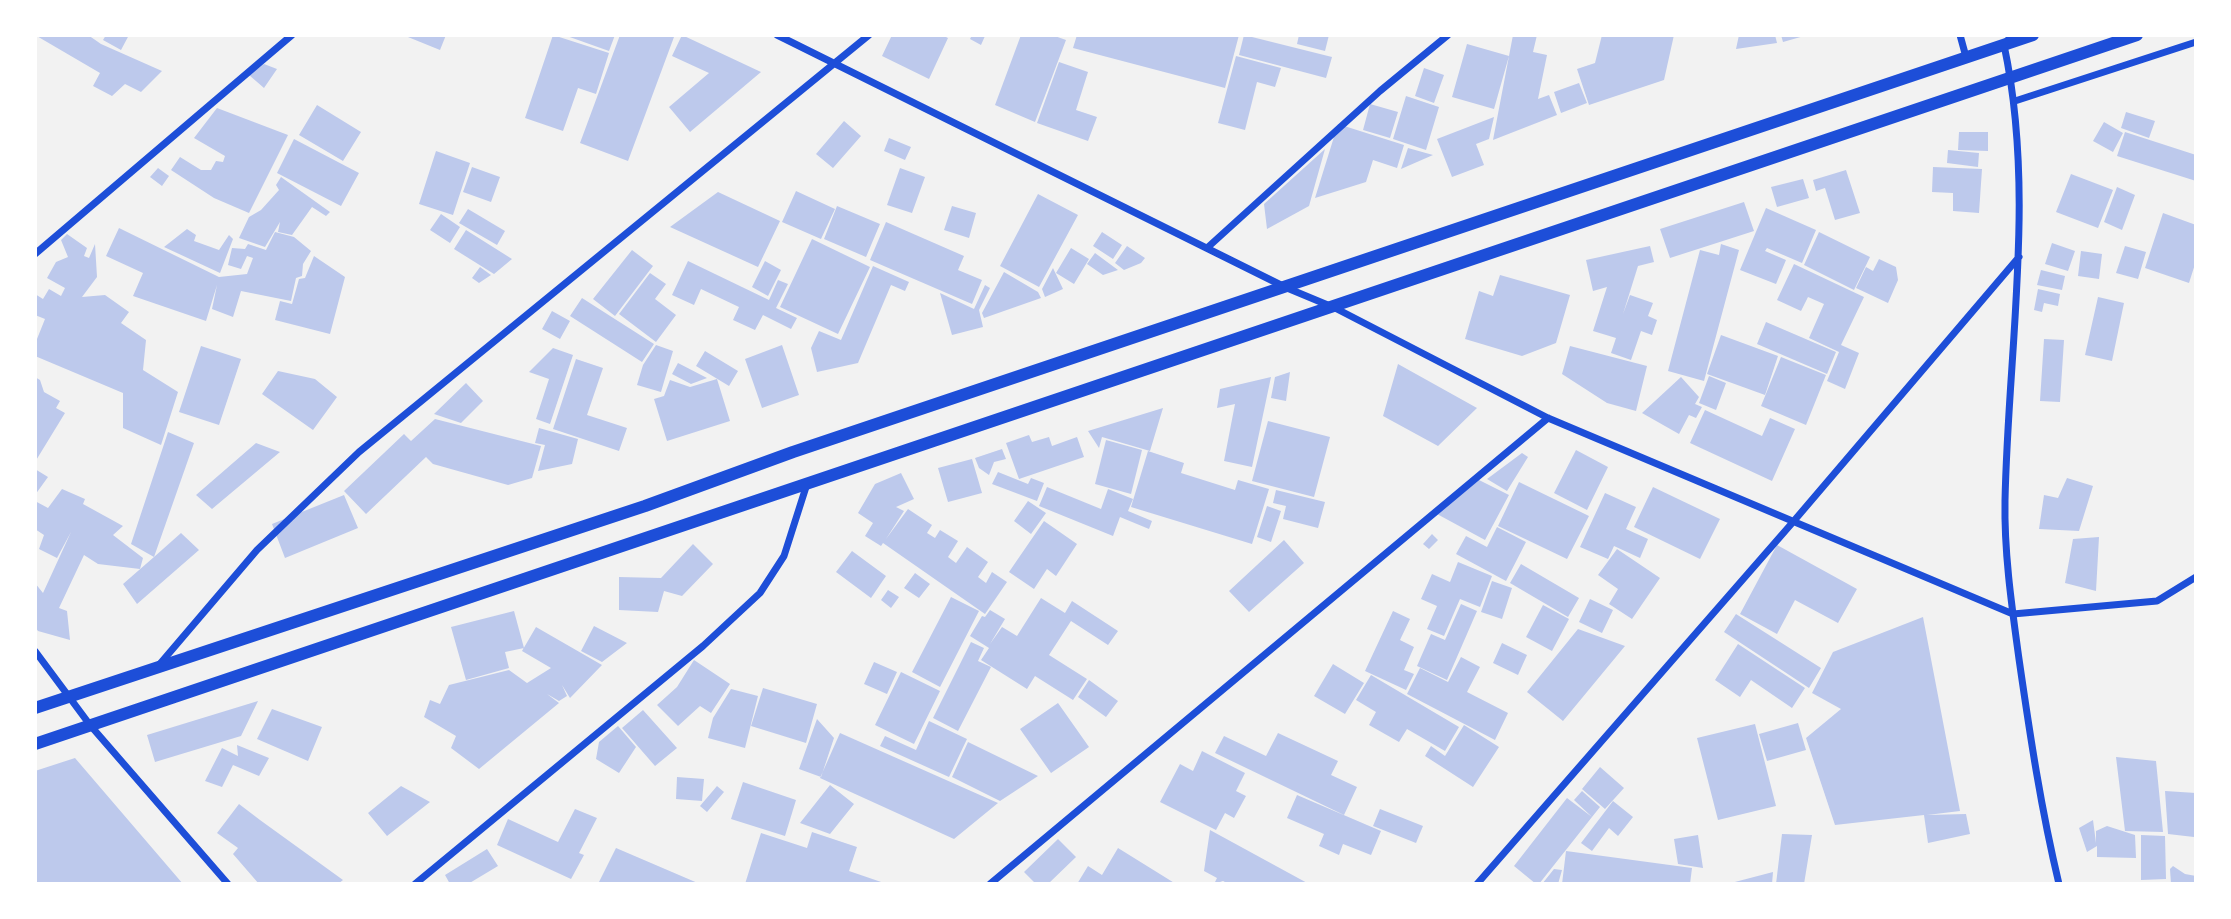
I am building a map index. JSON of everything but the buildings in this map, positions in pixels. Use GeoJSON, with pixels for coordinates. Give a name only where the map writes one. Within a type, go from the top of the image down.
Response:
{"type":"FeatureCollection","features":[{"type":"Feature","properties":{"kind":"street"},"geometry":{"type":"LineString","coordinates":[[35,254],[292,35]]}},
{"type":"Feature","properties":{"kind":"street"},"geometry":{"type":"LineString","coordinates":[[777,35],[1287,288],[1335,308],[1548,418],[2013,614],[2157,601],[2196,577]]}},
{"type":"Feature","properties":{"kind":"street"},"geometry":{"type":"LineString","coordinates":[[156,668],[257,550],[359,452],[869,35]]}},
{"type":"Feature","properties":{"kind":"street"},"geometry":{"type":"LineString","coordinates":[[1207,248],[1380,91],[1448,35]]}},
{"type":"Feature","properties":{"kind":"street"},"geometry":{"type":"LineString","coordinates":[[1960,35],[1966,57]]}},
{"type":"Feature","properties":{"kind":"street"},"geometry":{"type":"LineString","coordinates":[[35,708],[632,511],[806,448],[1287,288],[1966,57],[2008,40],[2034,35]]}},
{"type":"Feature","properties":{"kind":"street"},"geometry":{"type":"LineString","coordinates":[[35,744],[1335,308],[2137,35]]}},
{"type":"Feature","properties":{"kind":"street"},"geometry":{"type":"LineString","coordinates":[[2008,40],[2015,101],[2019,256],[2005,503],[2013,614],[2038,793],[2059,884]]}},
{"type":"Feature","properties":{"kind":"street"},"geometry":{"type":"LineString","coordinates":[[2015,101],[2196,42]]}},
{"type":"Feature","properties":{"kind":"street"},"geometry":{"type":"LineString","coordinates":[[1477,884],[1793,523],[2019,256]]}},
{"type":"Feature","properties":{"kind":"street"},"geometry":{"type":"LineString","coordinates":[[990,884],[1548,418]]}},
{"type":"Feature","properties":{"kind":"street"},"geometry":{"type":"LineString","coordinates":[[415,884],[703,646],[760,593],[784,556],[806,486]]}},
{"type":"Feature","properties":{"kind":"street"},"geometry":{"type":"LineString","coordinates":[[35,651],[90,726],[228,884]]}}]}
